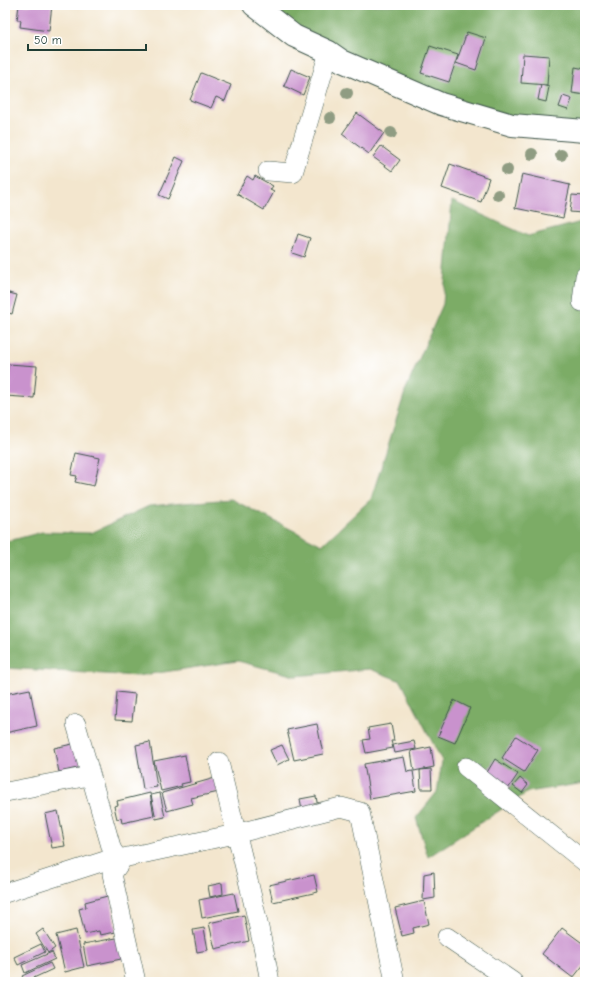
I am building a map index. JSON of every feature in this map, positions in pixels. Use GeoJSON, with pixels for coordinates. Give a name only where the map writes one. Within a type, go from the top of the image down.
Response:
{"type":"FeatureCollection","features":[{"type":"Feature","properties":{"kind":"street"},"geometry":{"type":"LineString","coordinates":[[254,5],[294,36],[329,52],[342,61],[441,104],[512,125],[585,131]]}},
{"type":"Feature","properties":{"kind":"street"},"geometry":{"type":"LineString","coordinates":[[268,171],[293,173],[329,52]]}},
{"type":"Feature","properties":{"kind":"street"},"geometry":{"type":"LineString","coordinates":[[582,302],[585,276]]}},
{"type":"Feature","properties":{"kind":"street"},"geometry":{"type":"LineString","coordinates":[[76,724],[89,776],[112,850],[120,857]]}},
{"type":"Feature","properties":{"kind":"street"},"geometry":{"type":"LineString","coordinates":[[219,762],[235,834],[256,911],[270,982]]}},
{"type":"Feature","properties":{"kind":"street"},"geometry":{"type":"LineString","coordinates":[[466,767],[585,862]]}},
{"type":"Feature","properties":{"kind":"street"},"geometry":{"type":"LineString","coordinates":[[6,792],[89,776]]}},
{"type":"Feature","properties":{"kind":"street"},"geometry":{"type":"LineString","coordinates":[[5,893],[120,857],[235,834],[341,807],[360,812],[395,982]]}},
{"type":"Feature","properties":{"kind":"street"},"geometry":{"type":"LineString","coordinates":[[120,857],[112,874],[136,982]]}},
{"type":"Feature","properties":{"kind":"street"},"geometry":{"type":"LineString","coordinates":[[447,937],[513,982]]}},
{"type":"Feature","properties":{"kind":"green space"},"geometry":{"type":"Polygon","coordinates":[[[272,5],[585,5],[585,128],[439,105],[325,54],[272,5]]]}},
{"type":"Feature","properties":{"kind":"green space"},"geometry":{"type":"Polygon","coordinates":[[[452,201],[528,236],[585,221],[585,700],[582,702],[585,783],[528,792],[428,857],[416,818],[437,792],[442,761],[401,681],[370,669],[295,676],[238,661],[137,676],[5,668],[5,542],[42,532],[91,533],[149,506],[231,499],[322,545],[371,499],[406,389],[443,304],[452,201]]]}},
{"type":"Feature","properties":{"kind":"building"},"geometry":{"type":"Polygon","coordinates":[[[19,5],[52,5],[49,31],[20,27],[21,20],[17,20],[19,5]]]}},
{"type":"Feature","properties":{"kind":"building"},"geometry":{"type":"Polygon","coordinates":[[[467,32],[486,38],[476,70],[456,63],[467,32]]]}},
{"type":"Feature","properties":{"kind":"building"},"geometry":{"type":"Polygon","coordinates":[[[430,46],[458,55],[449,82],[421,73],[430,46]]]}},
{"type":"Feature","properties":{"kind":"building"},"geometry":{"type":"Polygon","coordinates":[[[523,54],[549,56],[547,85],[521,83],[523,54]]]}},
{"type":"Feature","properties":{"kind":"building"},"geometry":{"type":"Polygon","coordinates":[[[575,67],[585,69],[585,95],[572,93],[575,67]]]}},
{"type":"Feature","properties":{"kind":"building"},"geometry":{"type":"Polygon","coordinates":[[[291,69],[310,77],[303,95],[284,86],[291,69]]]}},
{"type":"Feature","properties":{"kind":"building"},"geometry":{"type":"Polygon","coordinates":[[[201,73],[231,85],[225,101],[216,97],[211,108],[190,100],[201,73]]]}},
{"type":"Feature","properties":{"kind":"building"},"geometry":{"type":"Polygon","coordinates":[[[541,85],[549,87],[546,102],[538,100],[541,85]]]}},
{"type":"Feature","properties":{"kind":"building"},"geometry":{"type":"Polygon","coordinates":[[[563,96],[572,99],[568,110],[559,107],[563,96]]]}},
{"type":"Feature","properties":{"kind":"building"},"geometry":{"type":"Polygon","coordinates":[[[357,113],[384,133],[369,154],[342,134],[357,113]]]}},
{"type":"Feature","properties":{"kind":"building"},"geometry":{"type":"Polygon","coordinates":[[[381,146],[400,160],[392,171],[373,157],[381,146]]]}},
{"type":"Feature","properties":{"kind":"building"},"geometry":{"type":"Polygon","coordinates":[[[176,157],[184,161],[168,199],[159,195],[176,157]]]}},
{"type":"Feature","properties":{"kind":"building"},"geometry":{"type":"Polygon","coordinates":[[[450,164],[489,178],[481,202],[442,188],[450,164]]]}},
{"type":"Feature","properties":{"kind":"building"},"geometry":{"type":"Polygon","coordinates":[[[522,174],[570,185],[563,218],[515,208],[522,174]]]}},
{"type":"Feature","properties":{"kind":"building"},"geometry":{"type":"Polygon","coordinates":[[[247,176],[253,180],[255,176],[273,186],[270,190],[274,192],[264,210],[237,194],[247,176]]]}},
{"type":"Feature","properties":{"kind":"building"},"geometry":{"type":"Polygon","coordinates":[[[572,195],[584,196],[582,213],[570,212],[572,195]]]}},
{"type":"Feature","properties":{"kind":"building"},"geometry":{"type":"Polygon","coordinates":[[[298,234],[310,238],[304,257],[292,253],[298,234]]]}},
{"type":"Feature","properties":{"kind":"building"},"geometry":{"type":"Polygon","coordinates":[[[5,292],[17,295],[12,314],[5,312],[5,292]]]}},
{"type":"Feature","properties":{"kind":"building"},"geometry":{"type":"Polygon","coordinates":[[[8,364],[37,366],[34,398],[6,396],[8,364]]]}},
{"type":"Feature","properties":{"kind":"building"},"geometry":{"type":"Polygon","coordinates":[[[76,453],[100,458],[94,486],[75,482],[77,476],[71,475],[76,453]]]}},
{"type":"Feature","properties":{"kind":"building"},"geometry":{"type":"Polygon","coordinates":[[[30,689],[37,726],[5,733],[5,694],[30,689]]]}},
{"type":"Feature","properties":{"kind":"building"},"geometry":{"type":"Polygon","coordinates":[[[117,692],[135,694],[132,721],[115,720],[117,692]]]}},
{"type":"Feature","properties":{"kind":"building"},"geometry":{"type":"Polygon","coordinates":[[[454,700],[470,708],[455,743],[438,736],[454,700]]]}},
{"type":"Feature","properties":{"kind":"building"},"geometry":{"type":"Polygon","coordinates":[[[317,724],[323,754],[294,760],[287,730],[317,724]]]}},
{"type":"Feature","properties":{"kind":"building"},"geometry":{"type":"Polygon","coordinates":[[[391,724],[394,741],[391,741],[393,748],[366,753],[363,740],[370,739],[368,728],[391,724]]]}},
{"type":"Feature","properties":{"kind":"building"},"geometry":{"type":"Polygon","coordinates":[[[516,736],[538,750],[524,772],[502,758],[516,736]]]}},
{"type":"Feature","properties":{"kind":"building"},"geometry":{"type":"Polygon","coordinates":[[[414,741],[416,749],[395,753],[393,745],[414,741]]]}},
{"type":"Feature","properties":{"kind":"building"},"geometry":{"type":"Polygon","coordinates":[[[150,742],[157,787],[143,789],[136,745],[150,742]]]}},
{"type":"Feature","properties":{"kind":"building"},"geometry":{"type":"Polygon","coordinates":[[[77,743],[82,767],[59,772],[54,748],[77,743]]]}},
{"type":"Feature","properties":{"kind":"building"},"geometry":{"type":"Polygon","coordinates":[[[282,745],[289,759],[277,765],[270,750],[282,745]]]}},
{"type":"Feature","properties":{"kind":"building"},"geometry":{"type":"Polygon","coordinates":[[[431,747],[434,767],[414,771],[411,751],[431,747]]]}},
{"type":"Feature","properties":{"kind":"building"},"geometry":{"type":"Polygon","coordinates":[[[185,755],[190,782],[181,784],[182,786],[161,791],[154,761],[185,755]]]}},
{"type":"Feature","properties":{"kind":"building"},"geometry":{"type":"Polygon","coordinates":[[[404,757],[407,772],[413,771],[416,791],[370,799],[364,764],[404,757]]]}},
{"type":"Feature","properties":{"kind":"building"},"geometry":{"type":"Polygon","coordinates":[[[495,759],[518,774],[508,789],[486,774],[495,759]]]}},
{"type":"Feature","properties":{"kind":"building"},"geometry":{"type":"Polygon","coordinates":[[[431,769],[432,789],[421,789],[420,770],[431,769]]]}},
{"type":"Feature","properties":{"kind":"building"},"geometry":{"type":"Polygon","coordinates":[[[215,778],[219,792],[191,798],[193,804],[167,811],[162,793],[215,778]]]}},
{"type":"Feature","properties":{"kind":"building"},"geometry":{"type":"Polygon","coordinates":[[[520,778],[528,785],[522,793],[513,786],[520,778]]]}},
{"type":"Feature","properties":{"kind":"building"},"geometry":{"type":"Polygon","coordinates":[[[150,793],[154,816],[122,823],[121,818],[117,819],[114,806],[118,805],[117,801],[150,793]]]}},
{"type":"Feature","properties":{"kind":"building"},"geometry":{"type":"Polygon","coordinates":[[[160,793],[165,817],[156,819],[151,795],[160,793]]]}},
{"type":"Feature","properties":{"kind":"building"},"geometry":{"type":"Polygon","coordinates":[[[316,796],[318,808],[302,811],[300,799],[316,796]]]}},
{"type":"Feature","properties":{"kind":"building"},"geometry":{"type":"Polygon","coordinates":[[[58,811],[65,846],[52,848],[45,814],[58,811]]]}},
{"type":"Feature","properties":{"kind":"building"},"geometry":{"type":"Polygon","coordinates":[[[434,872],[435,898],[423,900],[424,874],[434,872]]]}},
{"type":"Feature","properties":{"kind":"building"},"geometry":{"type":"Polygon","coordinates":[[[314,875],[318,892],[273,902],[269,885],[314,875]]]}},
{"type":"Feature","properties":{"kind":"building"},"geometry":{"type":"Polygon","coordinates":[[[222,883],[223,894],[210,897],[208,886],[222,883]]]}},
{"type":"Feature","properties":{"kind":"building"},"geometry":{"type":"Polygon","coordinates":[[[234,893],[238,911],[202,918],[199,900],[234,893]]]}},
{"type":"Feature","properties":{"kind":"building"},"geometry":{"type":"Polygon","coordinates":[[[111,895],[116,932],[100,935],[99,931],[85,934],[79,909],[86,907],[85,902],[111,895]]]}},
{"type":"Feature","properties":{"kind":"building"},"geometry":{"type":"Polygon","coordinates":[[[424,901],[429,924],[413,928],[414,933],[402,936],[395,908],[424,901]]]}},
{"type":"Feature","properties":{"kind":"building"},"geometry":{"type":"Polygon","coordinates":[[[244,915],[249,941],[215,949],[209,923],[244,915]]]}},
{"type":"Feature","properties":{"kind":"building"},"geometry":{"type":"Polygon","coordinates":[[[204,928],[208,950],[197,952],[193,930],[204,928]]]}},
{"type":"Feature","properties":{"kind":"building"},"geometry":{"type":"Polygon","coordinates":[[[562,928],[585,945],[585,963],[573,978],[542,954],[562,928]]]}},
{"type":"Feature","properties":{"kind":"building"},"geometry":{"type":"Polygon","coordinates":[[[43,929],[55,948],[48,953],[36,934],[43,929]]]}},
{"type":"Feature","properties":{"kind":"building"},"geometry":{"type":"Polygon","coordinates":[[[76,930],[84,967],[65,972],[56,935],[76,930]]]}},
{"type":"Feature","properties":{"kind":"building"},"geometry":{"type":"Polygon","coordinates":[[[122,937],[126,958],[87,966],[83,944],[122,937]]]}},
{"type":"Feature","properties":{"kind":"building"},"geometry":{"type":"Polygon","coordinates":[[[41,944],[45,952],[18,965],[14,957],[41,944]]]}},
{"type":"Feature","properties":{"kind":"building"},"geometry":{"type":"Polygon","coordinates":[[[52,952],[55,959],[25,973],[22,965],[52,952]]]}},
{"type":"Feature","properties":{"kind":"building"},"geometry":{"type":"Polygon","coordinates":[[[50,963],[53,969],[25,982],[22,976],[50,963]]]}}]}
